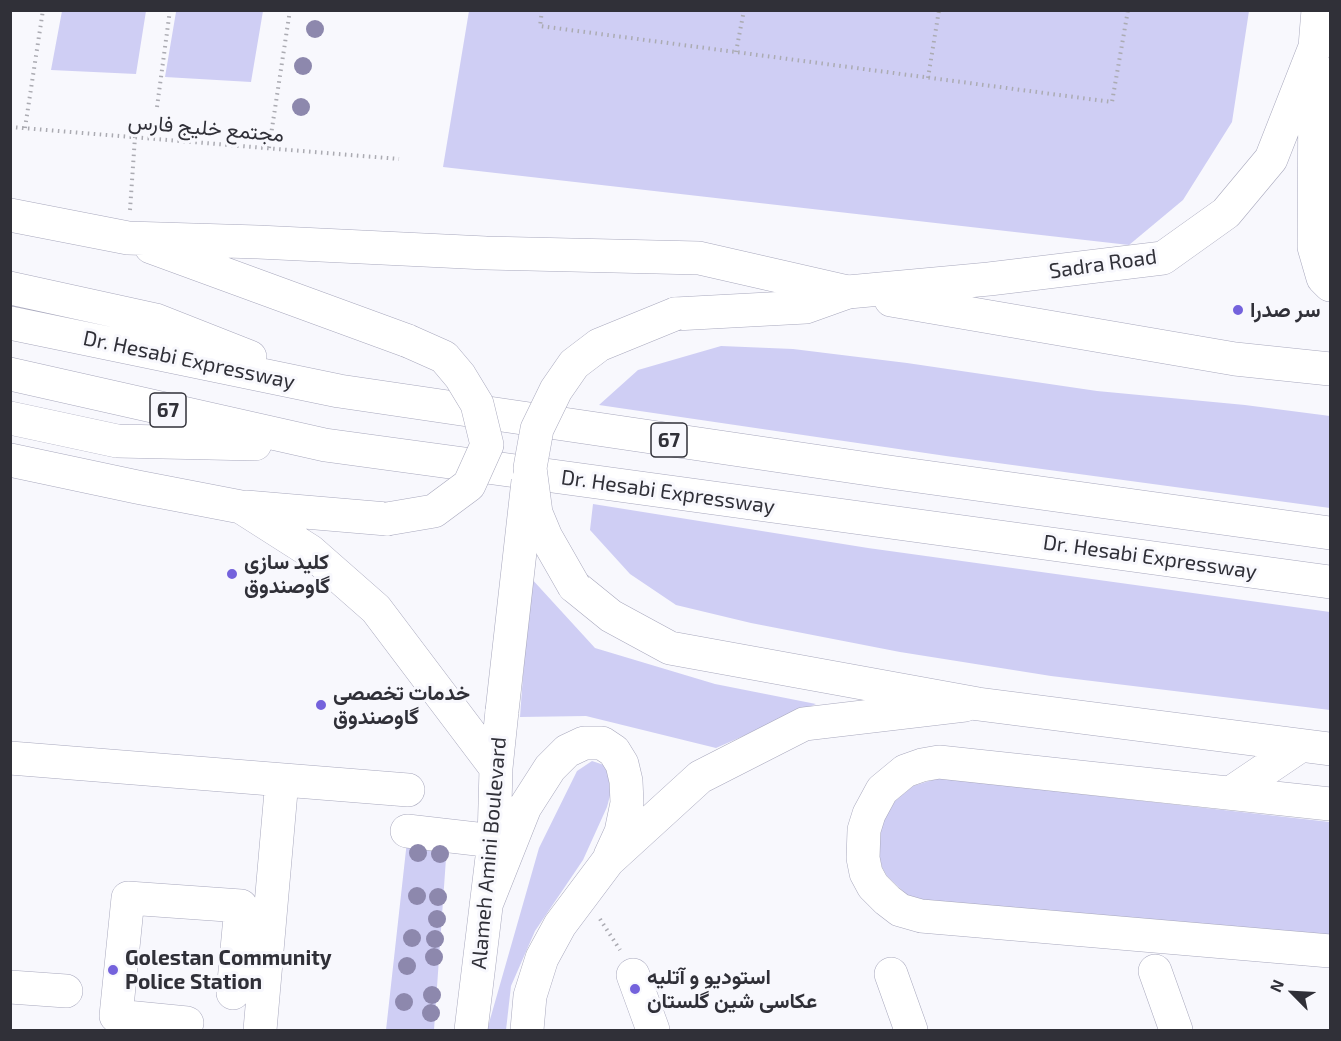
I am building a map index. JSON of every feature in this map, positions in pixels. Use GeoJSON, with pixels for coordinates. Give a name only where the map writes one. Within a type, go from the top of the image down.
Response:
{"type":"FeatureCollection","features":[{"type":"Feature","properties":{"kind":"main road","name":"Sadra Road"},"geometry":{"type":"LineString","coordinates":[[848,292],[989,279],[1163,258],[1226,213],[1270,159],[1314,47],[1318,10]]}},
{"type":"Feature","properties":{"kind":"main road"},"geometry":{"type":"LineString","coordinates":[[1314,47],[1314,247],[1323,278],[1330,285]]}},
{"type":"Feature","properties":{"kind":"main road"},"geometry":{"type":"LineString","coordinates":[[10,215],[128,238],[408,341],[444,357],[460,376],[477,404],[487,445],[469,484],[434,511],[387,519],[241,507],[10,460]]}},
{"type":"Feature","properties":{"kind":"main road"},"geometry":{"type":"LineString","coordinates":[[128,238],[486,253],[699,258],[848,292],[1235,359],[1330,369]]}},
{"type":"Feature","properties":{"kind":"main road"},"geometry":{"type":"LineString","coordinates":[[10,288],[156,320],[339,391]]}},
{"type":"Feature","properties":{"kind":"main road"},"geometry":{"type":"LineString","coordinates":[[848,292],[806,307],[675,314],[598,345],[574,364],[556,390],[537,429],[530,468],[536,513],[546,537],[574,586],[611,616],[670,648],[978,704],[1315,747]]}},
{"type":"Feature","properties":{"kind":"main road","name":"Dr. Hesabi Expressway"},"geometry":{"type":"LineString","coordinates":[[10,323],[339,391],[1330,533]]}},
{"type":"Feature","properties":{"kind":"main road","name":"Dr. Hesabi Expressway"},"geometry":{"type":"LineString","coordinates":[[10,374],[325,445],[1330,582]]}},
{"type":"Feature","properties":{"kind":"main road"},"geometry":{"type":"LineString","coordinates":[[10,418],[117,441],[325,445]]}},
{"type":"Feature","properties":{"kind":"main road","name":"Alameh Amini Boulevard"},"geometry":{"type":"LineString","coordinates":[[471,1030],[494,841],[496,768],[530,468]]}},
{"type":"Feature","properties":{"kind":"main road"},"geometry":{"type":"LineString","coordinates":[[241,507],[310,551],[376,609],[496,768]]}},
{"type":"Feature","properties":{"kind":"main road"},"geometry":{"type":"LineString","coordinates":[[527,1030],[530,996],[542,958],[560,925],[608,861],[700,777],[804,724],[978,704]]}},
{"type":"Feature","properties":{"kind":"main road"},"geometry":{"type":"LineString","coordinates":[[486,904],[525,807],[550,768],[567,752],[584,743],[602,743],[614,752],[622,764],[626,781],[627,803],[621,832],[608,861]]}},
{"type":"Feature","properties":{"kind":"main road"},"geometry":{"type":"LineString","coordinates":[[1232,792],[1315,747]]}},
{"type":"Feature","properties":{"kind":"main road"},"geometry":{"type":"LineString","coordinates":[[10,758],[408,790]]}},
{"type":"Feature","properties":{"kind":"main road"},"geometry":{"type":"LineString","coordinates":[[1330,804],[939,762],[905,771],[891,781],[874,801],[864,830],[863,858],[866,873],[873,886],[900,910],[921,916],[1330,951]]}},
{"type":"Feature","properties":{"kind":"main road"},"geometry":{"type":"LineString","coordinates":[[260,1030],[282,780]]}},
{"type":"Feature","properties":{"kind":"main road"},"geometry":{"type":"LineString","coordinates":[[407,831],[494,841]]}},
{"type":"Feature","properties":{"kind":"main road"},"geometry":{"type":"LineString","coordinates":[[186,1030],[187,1023],[116,1016],[128,898],[241,906],[233,993]]}},
{"type":"Feature","properties":{"kind":"main road"},"geometry":{"type":"LineString","coordinates":[[1155,971],[1176,1030]]}},
{"type":"Feature","properties":{"kind":"main road"},"geometry":{"type":"LineString","coordinates":[[891,974],[911,1030]]}},
{"type":"Feature","properties":{"kind":"main road"},"geometry":{"type":"LineString","coordinates":[[633,975],[653,1030]]}},
{"type":"Feature","properties":{"kind":"main road"},"geometry":{"type":"LineString","coordinates":[[10,987],[66,991]]}},
{"type":"Feature","properties":{"kind":"path"},"geometry":{"type":"LineString","coordinates":[[24,128],[43,10]]}},
{"type":"Feature","properties":{"kind":"path"},"geometry":{"type":"LineString","coordinates":[[157,107],[170,10]]}},
{"type":"Feature","properties":{"kind":"path"},"geometry":{"type":"LineString","coordinates":[[269,148],[290,10]]}},
{"type":"Feature","properties":{"kind":"path"},"geometry":{"type":"LineString","coordinates":[[542,10],[540,26],[1112,102],[1128,10]]}},
{"type":"Feature","properties":{"kind":"path"},"geometry":{"type":"LineString","coordinates":[[736,52],[744,10]]}},
{"type":"Feature","properties":{"kind":"path"},"geometry":{"type":"LineString","coordinates":[[927,78],[939,10]]}},
{"type":"Feature","properties":{"kind":"path","name":"مجتمع خلیج فارس"},"geometry":{"type":"LineString","coordinates":[[10,127],[399,159]]}},
{"type":"Feature","properties":{"kind":"path"},"geometry":{"type":"LineString","coordinates":[[128,238],[135,137]]}},
{"type":"Feature","properties":{"kind":"path"},"geometry":{"type":"LineString","coordinates":[[582,895],[610,931],[633,975]]}},
{"type":"Feature","properties":{"kind":"shaded area"},"geometry":{"type":"Polygon","coordinates":[[[183,10],[263,11],[251,82],[165,77],[176,12],[183,10]]]}},
{"type":"Feature","properties":{"kind":"shaded area"},"geometry":{"type":"Polygon","coordinates":[[[469,10],[1249,11],[1232,122],[1183,200],[1129,245],[443,167],[469,10]]]}},
{"type":"Feature","properties":{"kind":"shaded area"},"geometry":{"type":"Polygon","coordinates":[[[62,11],[146,11],[136,74],[51,70],[62,11]]]}},
{"type":"Feature","properties":{"kind":"shaded area"},"geometry":{"type":"Polygon","coordinates":[[[721,346],[793,349],[1097,391],[1245,405],[1330,416],[1330,508],[946,456],[599,405],[638,370],[721,346]]]}},
{"type":"Feature","properties":{"kind":"shaded area"},"geometry":{"type":"Polygon","coordinates":[[[593,504],[868,548],[1330,612],[1330,710],[1051,676],[900,652],[751,623],[676,605],[630,574],[590,530],[593,504]]]}},
{"type":"Feature","properties":{"kind":"shaded area"},"geometry":{"type":"Polygon","coordinates":[[[530,577],[595,648],[715,684],[816,704],[716,748],[586,716],[520,717],[530,577]]]}},
{"type":"Feature","properties":{"kind":"shaded area"},"geometry":{"type":"Polygon","coordinates":[[[592,761],[610,767],[613,784],[607,807],[583,860],[535,931],[511,986],[506,1030],[487,1030],[539,848],[577,771],[592,761]]]}},
{"type":"Feature","properties":{"kind":"shaded area"},"geometry":{"type":"Polygon","coordinates":[[[939,778],[1330,822],[1330,935],[924,900],[907,895],[887,876],[882,867],[879,857],[880,833],[884,820],[895,801],[913,786],[939,778]]]}},
{"type":"Feature","properties":{"kind":"shaded area"},"geometry":{"type":"Polygon","coordinates":[[[407,841],[447,844],[434,1030],[386,1030],[407,841]]]}},
{"type":"Feature","properties":{"kind":"place","name":"سر صدرا"},"geometry":{"type":"Point","coordinates":[1238,310]}},
{"type":"Feature","properties":{"kind":"place","name":"کلید سازی گاوصندوق"},"geometry":{"type":"Point","coordinates":[232,574]}},
{"type":"Feature","properties":{"kind":"place","name":"خدمات تخصصی گاوصندوق"},"geometry":{"type":"Point","coordinates":[321,705]}},
{"type":"Feature","properties":{"kind":"place","name":"Golestan Community Police Station"},"geometry":{"type":"Point","coordinates":[113,970]}},
{"type":"Feature","properties":{"kind":"place","name":"استودیو و آتلیه عکاسی شین گلستان"},"geometry":{"type":"Point","coordinates":[635,989]}}]}
